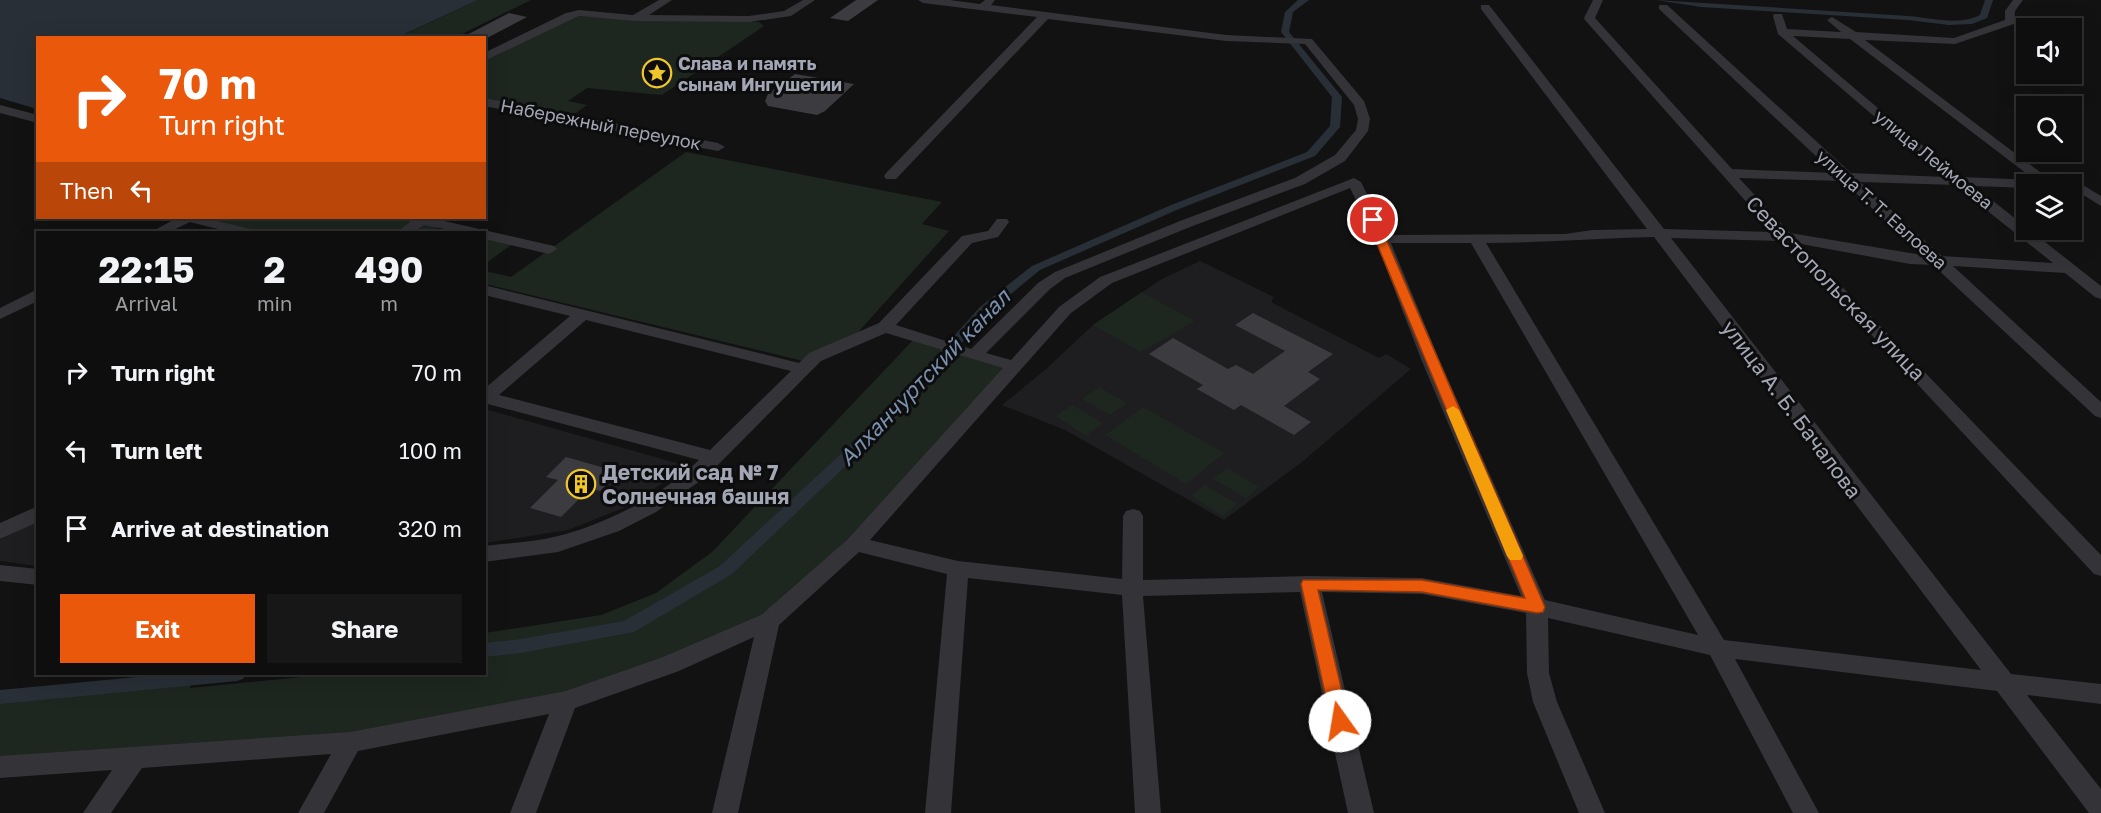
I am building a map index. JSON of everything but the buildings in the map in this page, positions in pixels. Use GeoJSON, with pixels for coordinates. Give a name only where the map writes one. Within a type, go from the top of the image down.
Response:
{"type":"FeatureCollection","features":[{"type":"Feature","properties":{"kind":"street"},"geometry":{"type":"LineString","coordinates":[[635,18],[667,0]]}},
{"type":"Feature","properties":{"kind":"street"},"geometry":{"type":"LineString","coordinates":[[486,57],[570,15],[579,13],[635,18],[768,17],[787,14],[810,0]]}},
{"type":"Feature","properties":{"kind":"street"},"geometry":{"type":"LineString","coordinates":[[923,0],[986,4],[1045,15],[1226,38],[1308,41],[1360,104],[1364,119],[1362,131],[1340,158],[1300,181],[1185,224],[1060,275],[966,353]]}},
{"type":"Feature","properties":{"kind":"street","name":"Севастопольская улица"},"geometry":{"type":"LineString","coordinates":[[1598,0],[1589,18],[1785,237],[1888,342],[2101,568]]}},
{"type":"Feature","properties":{"kind":"street"},"geometry":{"type":"LineString","coordinates":[[2004,2],[2018,0]]}},
{"type":"Feature","properties":{"kind":"street"},"geometry":{"type":"LineString","coordinates":[[1778,16],[1782,32],[1955,40],[2010,22],[2010,12],[2018,0]]}},
{"type":"Feature","properties":{"kind":"street","name":"улица А. Б. Бачалова"},"geometry":{"type":"LineString","coordinates":[[1485,7],[2101,809]]}},
{"type":"Feature","properties":{"kind":"street","name":"улица Т. Т. Евлоева"},"geometry":{"type":"LineString","coordinates":[[1663,7],[2101,412]]}},
{"type":"Feature","properties":{"kind":"street"},"geometry":{"type":"LineString","coordinates":[[891,176],[1045,15]]}},
{"type":"Feature","properties":{"kind":"street"},"geometry":{"type":"LineString","coordinates":[[1832,20],[2036,174]]}},
{"type":"Feature","properties":{"kind":"street","name":"улица Леймоева"},"geometry":{"type":"LineString","coordinates":[[1782,32],[1907,140],[2101,294]]}},
{"type":"Feature","properties":{"kind":"street","name":"Набережный переулок"},"geometry":{"type":"LineString","coordinates":[[486,102],[718,147]]}},
{"type":"Feature","properties":{"kind":"street"},"geometry":{"type":"LineString","coordinates":[[0,109],[36,118]]}},
{"type":"Feature","properties":{"kind":"street"},"geometry":{"type":"LineString","coordinates":[[1727,173],[2016,184]]}},
{"type":"Feature","properties":{"kind":"street"},"geometry":{"type":"LineString","coordinates":[[0,767],[350,742],[566,701],[671,664],[769,621],[855,544],[1065,310],[1106,280],[1354,182],[1382,239],[1430,359],[1537,607],[1538,673],[1545,702],[1592,813]]}},
{"type":"Feature","properties":{"kind":"street"},"geometry":{"type":"LineString","coordinates":[[2082,185],[2101,186]]}},
{"type":"Feature","properties":{"kind":"street"},"geometry":{"type":"LineString","coordinates":[[2082,190],[2101,202]]}},
{"type":"Feature","properties":{"kind":"street"},"geometry":{"type":"LineString","coordinates":[[160,231],[187,219]]}},
{"type":"Feature","properties":{"kind":"street"},"geometry":{"type":"LineString","coordinates":[[193,219],[241,231]]}},
{"type":"Feature","properties":{"kind":"street"},"geometry":{"type":"LineString","coordinates":[[405,231],[417,219],[473,231]]}},
{"type":"Feature","properties":{"kind":"street"},"geometry":{"type":"LineString","coordinates":[[486,554],[558,544],[612,525],[649,507],[700,471],[815,357],[885,327],[967,239],[993,234],[1002,222]]}},
{"type":"Feature","properties":{"kind":"street"},"geometry":{"type":"LineString","coordinates":[[1382,239],[1477,240],[1657,233],[1785,237],[1910,259],[2070,269]]}},
{"type":"Feature","properties":{"kind":"street"},"geometry":{"type":"LineString","coordinates":[[486,234],[549,249]]}},
{"type":"Feature","properties":{"kind":"street"},"geometry":{"type":"LineString","coordinates":[[1477,240],[1717,648],[1806,813]]}},
{"type":"Feature","properties":{"kind":"street"},"geometry":{"type":"LineString","coordinates":[[486,290],[802,369]]}},
{"type":"Feature","properties":{"kind":"street"},"geometry":{"type":"LineString","coordinates":[[0,314],[36,295]]}},
{"type":"Feature","properties":{"kind":"street"},"geometry":{"type":"LineString","coordinates":[[486,396],[584,314]]}},
{"type":"Feature","properties":{"kind":"street"},"geometry":{"type":"LineString","coordinates":[[885,327],[1015,366]]}},
{"type":"Feature","properties":{"kind":"street"},"geometry":{"type":"LineString","coordinates":[[486,397],[714,458]]}},
{"type":"Feature","properties":{"kind":"street"},"geometry":{"type":"LineString","coordinates":[[0,532],[36,514]]}},
{"type":"Feature","properties":{"kind":"street"},"geometry":{"type":"LineString","coordinates":[[1133,516],[1132,588],[1148,813]]}},
{"type":"Feature","properties":{"kind":"street"},"geometry":{"type":"LineString","coordinates":[[855,544],[958,569],[1132,588],[1309,584],[1422,586],[1537,607],[1717,648],[2101,694]]}},
{"type":"Feature","properties":{"kind":"street"},"geometry":{"type":"LineString","coordinates":[[938,813],[958,569]]}},
{"type":"Feature","properties":{"kind":"street"},"geometry":{"type":"LineString","coordinates":[[0,573],[36,577]]}},
{"type":"Feature","properties":{"kind":"street"},"geometry":{"type":"LineString","coordinates":[[1309,584],[1361,813]]}},
{"type":"Feature","properties":{"kind":"street"},"geometry":{"type":"LineString","coordinates":[[724,813],[769,621]]}},
{"type":"Feature","properties":{"kind":"street"},"geometry":{"type":"LineString","coordinates":[[523,813],[566,701]]}},
{"type":"Feature","properties":{"kind":"street"},"geometry":{"type":"LineString","coordinates":[[311,813],[350,742]]}},
{"type":"Feature","properties":{"kind":"street"},"geometry":{"type":"LineString","coordinates":[[96,813],[136,756]]}},
{"type":"Feature","properties":{"kind":"shaded area"},"geometry":{"type":"Polygon","coordinates":[[[0,0],[478,0],[400,36],[36,36],[36,109],[0,98],[0,0]]]}},
{"type":"Feature","properties":{"kind":"shaded area"},"geometry":{"type":"Polygon","coordinates":[[[478,0],[531,0],[458,36],[401,36],[478,0]]]}},
{"type":"Feature","properties":{"kind":"shaded area"},"geometry":{"type":"Polygon","coordinates":[[[578,16],[750,21],[759,22],[764,26],[662,95],[587,88],[568,101],[587,105],[570,117],[486,100],[486,60],[578,16]]]}},
{"type":"Feature","properties":{"kind":"shaded area"},"geometry":{"type":"Polygon","coordinates":[[[686,152],[942,202],[922,224],[949,231],[852,339],[803,361],[486,284],[486,271],[511,277],[686,152]]]}},
{"type":"Feature","properties":{"kind":"shaded area"},"geometry":{"type":"Polygon","coordinates":[[[194,219],[418,219],[434,222],[439,227],[433,231],[241,231],[194,219]]]}},
{"type":"Feature","properties":{"kind":"shaded area"},"geometry":{"type":"Polygon","coordinates":[[[486,239],[511,245],[486,263],[486,239]]]}},
{"type":"Feature","properties":{"kind":"shaded area"},"geometry":{"type":"Polygon","coordinates":[[[1200,261],[1274,297],[1271,302],[1379,358],[1386,354],[1411,369],[1302,462],[1224,520],[1065,430],[1002,405],[1046,369],[1093,325],[1162,279],[1200,261]]]}},
{"type":"Feature","properties":{"kind":"shaded area"},"geometry":{"type":"Polygon","coordinates":[[[1142,292],[1195,321],[1141,352],[1093,325],[1142,292]]]}},
{"type":"Feature","properties":{"kind":"shaded area"},"geometry":{"type":"Polygon","coordinates":[[[916,337],[1015,366],[769,621],[671,664],[465,722],[0,767],[0,697],[193,678],[190,688],[323,675],[486,675],[486,633],[601,615],[656,593],[712,552],[916,337]]]}},
{"type":"Feature","properties":{"kind":"shaded area"},"geometry":{"type":"Polygon","coordinates":[[[1099,387],[1127,403],[1110,415],[1082,399],[1099,387]]]}},
{"type":"Feature","properties":{"kind":"shaded area"},"geometry":{"type":"Polygon","coordinates":[[[1072,405],[1103,423],[1086,436],[1055,416],[1072,405]]]}},
{"type":"Feature","properties":{"kind":"shaded area"},"geometry":{"type":"Polygon","coordinates":[[[1143,407],[1224,453],[1186,484],[1105,435],[1143,407]]]}},
{"type":"Feature","properties":{"kind":"shaded area"},"geometry":{"type":"Polygon","coordinates":[[[486,409],[687,466],[631,505],[568,530],[486,543],[486,409]]]}},
{"type":"Feature","properties":{"kind":"shaded area"},"geometry":{"type":"Polygon","coordinates":[[[1227,468],[1259,487],[1246,498],[1213,479],[1227,468]]]}},
{"type":"Feature","properties":{"kind":"shaded area"},"geometry":{"type":"Polygon","coordinates":[[[1205,485],[1237,504],[1223,516],[1191,496],[1205,485]]]}},
{"type":"Feature","properties":{"kind":"shaded area"},"geometry":{"type":"Polygon","coordinates":[[[36,521],[36,566],[0,561],[0,540],[36,521]]]}},
{"type":"Feature","properties":{"kind":"waterway","name":"Алханчуртский канал"},"geometry":{"type":"LineString","coordinates":[[486,650],[521,646],[628,627],[726,570],[889,417],[984,310],[1036,268],[1175,207],[1311,154],[1335,127],[1337,97],[1285,32],[1289,12],[1295,5],[1305,0]]}},
{"type":"Feature","properties":{"kind":"waterway","name":"Алханчуртский канал"},"geometry":{"type":"LineString","coordinates":[[1660,0],[1949,23],[1972,22],[1984,16],[1989,0]]}},
{"type":"Feature","properties":{"kind":"waterway","name":"Алханчуртский канал"},"geometry":{"type":"LineString","coordinates":[[0,697],[227,675]]}},
{"type":"Feature","properties":{"kind":"slow traffic"},"geometry":{"type":"LineString","coordinates":[[1453,410],[1515,556]]}},
{"type":"Feature","properties":{"kind":"place","name":"Слава и память сынам Ингушетии"},"geometry":{"type":"Point","coordinates":[657,73]}},
{"type":"Feature","properties":{"kind":"place","name":"Детский сад № 7 Солнечная башня"},"geometry":{"type":"Point","coordinates":[581,484]}},
{"type":"Feature","properties":{"kind":"route"},"geometry":{"type":"LineString","coordinates":[[1340,721],[1309,584],[1422,586],[1537,607],[1373,220]]}}]}
